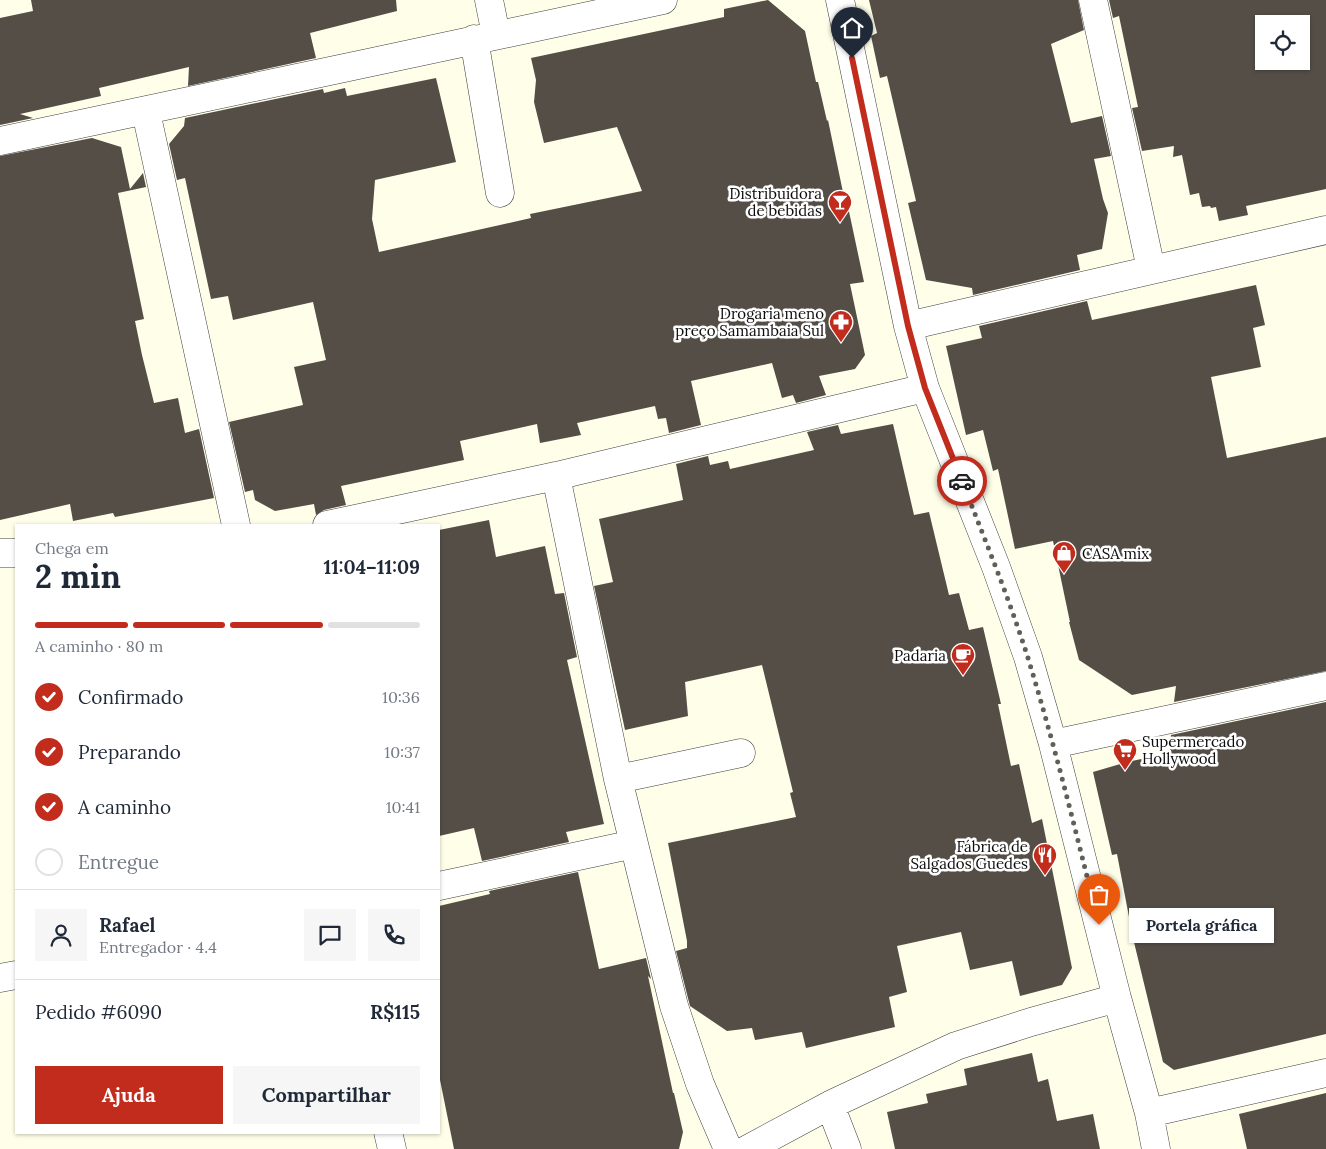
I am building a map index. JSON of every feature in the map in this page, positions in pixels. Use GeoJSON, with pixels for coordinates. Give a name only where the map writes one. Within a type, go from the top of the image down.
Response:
{"type":"FeatureCollection","features":[{"type":"Feature","properties":{"kind":"street"},"geometry":{"type":"LineString","coordinates":[[489,0],[485,37],[500,193]]}},
{"type":"Feature","properties":{"kind":"street"},"geometry":{"type":"LineString","coordinates":[[0,142],[663,0]]}},
{"type":"Feature","properties":{"kind":"street"},"geometry":{"type":"LineString","coordinates":[[840,0],[908,326],[925,388],[996,567],[1028,657],[1053,744],[1117,998],[1149,1113],[1156,1149]]}},
{"type":"Feature","properties":{"kind":"street"},"geometry":{"type":"LineString","coordinates":[[1093,0],[1152,269]]}},
{"type":"Feature","properties":{"kind":"street"},"geometry":{"type":"LineString","coordinates":[[146,112],[236,524]]}},
{"type":"Feature","properties":{"kind":"street"},"geometry":{"type":"LineString","coordinates":[[908,326],[1326,230]]}},
{"type":"Feature","properties":{"kind":"street"},"geometry":{"type":"LineString","coordinates":[[332,524],[556,476],[925,388]]}},
{"type":"Feature","properties":{"kind":"street"},"geometry":{"type":"LineString","coordinates":[[556,476],[618,779],[674,1006],[700,1084],[728,1149]]}},
{"type":"Feature","properties":{"kind":"street"},"geometry":{"type":"LineString","coordinates":[[0,553],[15,552]]}},
{"type":"Feature","properties":{"kind":"street"},"geometry":{"type":"LineString","coordinates":[[1053,744],[1326,686]]}},
{"type":"Feature","properties":{"kind":"street"},"geometry":{"type":"LineString","coordinates":[[618,779],[741,753]]}},
{"type":"Feature","properties":{"kind":"street"},"geometry":{"type":"LineString","coordinates":[[440,886],[634,844]]}},
{"type":"Feature","properties":{"kind":"street"},"geometry":{"type":"LineString","coordinates":[[0,978],[15,975]]}},
{"type":"Feature","properties":{"kind":"street"},"geometry":{"type":"LineString","coordinates":[[748,1149],[830,1105],[956,1046],[1031,1022],[1117,998]]}},
{"type":"Feature","properties":{"kind":"street"},"geometry":{"type":"LineString","coordinates":[[1149,1113],[1326,1073]]}},
{"type":"Feature","properties":{"kind":"street"},"geometry":{"type":"LineString","coordinates":[[830,1105],[847,1149]]}},
{"type":"Feature","properties":{"kind":"street"},"geometry":{"type":"LineString","coordinates":[[388,1134],[392,1149]]}},
{"type":"Feature","properties":{"kind":"building"},"geometry":{"type":"Polygon","coordinates":[[[31,0],[396,0],[397,11],[310,33],[316,58],[188,86],[189,67],[99,88],[101,96],[20,114],[33,118],[0,125],[0,18],[33,11],[31,0]]]}},
{"type":"Feature","properties":{"kind":"building"},"geometry":{"type":"Polygon","coordinates":[[[768,0],[805,31],[816,82],[818,82],[828,120],[864,282],[850,284],[865,355],[855,369],[819,376],[826,395],[796,403],[793,395],[782,398],[772,363],[691,381],[701,425],[669,433],[666,418],[658,419],[655,406],[577,423],[581,435],[540,443],[537,424],[460,441],[464,460],[341,486],[346,505],[324,510],[316,515],[314,504],[275,511],[255,500],[253,490],[245,492],[229,422],[303,405],[294,367],[326,360],[313,302],[233,320],[228,296],[211,299],[185,178],[177,180],[169,144],[184,126],[185,118],[323,89],[324,93],[345,88],[347,96],[436,78],[456,162],[375,180],[372,219],[379,252],[531,218],[530,214],[642,191],[617,127],[544,143],[534,102],[536,80],[531,58],[724,17],[724,9],[768,0]]]}},
{"type":"Feature","properties":{"kind":"building"},"geometry":{"type":"Polygon","coordinates":[[[869,0],[1078,0],[1084,30],[1051,44],[1071,123],[1102,116],[1111,156],[1094,159],[1108,213],[1102,249],[1077,255],[1080,270],[973,295],[972,288],[926,280],[908,203],[916,201],[887,76],[880,78],[871,36],[877,33],[869,0]]]}},
{"type":"Feature","properties":{"kind":"building"},"geometry":{"type":"Polygon","coordinates":[[[1109,0],[1326,0],[1326,189],[1246,206],[1248,215],[1219,221],[1216,207],[1202,207],[1199,193],[1190,195],[1182,155],[1173,157],[1174,146],[1142,151],[1132,108],[1138,107],[1119,16],[1113,18],[1109,0]]]}},
{"type":"Feature","properties":{"kind":"building"},"geometry":{"type":"Polygon","coordinates":[[[92,138],[121,147],[130,189],[143,173],[146,187],[118,193],[144,319],[135,321],[142,355],[154,403],[178,398],[185,433],[199,429],[214,498],[115,517],[113,513],[73,521],[70,504],[0,520],[0,156],[92,138]]]}},
{"type":"Feature","properties":{"kind":"building"},"geometry":{"type":"Polygon","coordinates":[[[1256,285],[1265,325],[1253,328],[1261,367],[1211,377],[1227,458],[1326,437],[1326,671],[1174,702],[1176,686],[1132,695],[1079,660],[1069,622],[1053,541],[1015,549],[998,469],[993,471],[983,430],[966,435],[946,346],[982,338],[979,326],[1087,301],[1092,320],[1256,285]]]}},
{"type":"Feature","properties":{"kind":"building"},"geometry":{"type":"Polygon","coordinates":[[[893,424],[914,515],[929,512],[949,595],[959,593],[969,630],[983,627],[1001,704],[998,704],[1011,766],[1019,764],[1032,823],[1042,819],[1072,968],[1062,985],[1020,996],[1012,961],[970,970],[961,932],[897,946],[907,992],[889,997],[895,1027],[806,1048],[802,1032],[755,1040],[752,1028],[727,1031],[690,1006],[676,951],[687,948],[687,941],[668,843],[796,817],[790,793],[793,792],[762,665],[685,682],[688,716],[625,730],[594,586],[613,582],[599,519],[683,500],[676,464],[708,456],[710,465],[728,461],[730,469],[814,450],[807,432],[838,425],[841,434],[893,424]]]}},
{"type":"Feature","properties":{"kind":"building"},"geometry":{"type":"Polygon","coordinates":[[[489,520],[496,557],[545,546],[555,594],[564,593],[577,657],[567,660],[604,824],[566,832],[569,842],[482,861],[474,828],[440,836],[440,530],[489,520]]]}},
{"type":"Feature","properties":{"kind":"building"},"geometry":{"type":"Polygon","coordinates":[[[1326,702],[1326,1034],[1174,1070],[1163,1062],[1133,938],[1117,854],[1112,855],[1093,772],[1127,762],[1170,753],[1171,735],[1326,702]]]}},
{"type":"Feature","properties":{"kind":"building"},"geometry":{"type":"Polygon","coordinates":[[[578,872],[599,969],[646,958],[651,979],[648,976],[683,1132],[679,1149],[454,1149],[440,1080],[440,906],[490,894],[489,891],[578,872]]]}},
{"type":"Feature","properties":{"kind":"building"},"geometry":{"type":"Polygon","coordinates":[[[1032,1053],[1038,1082],[1048,1079],[1057,1121],[1093,1114],[1100,1149],[895,1149],[887,1112],[928,1103],[926,1094],[967,1085],[964,1069],[1032,1053]]]}},
{"type":"Feature","properties":{"kind":"building"},"geometry":{"type":"Polygon","coordinates":[[[1326,1093],[1326,1149],[1247,1149],[1239,1114],[1326,1093]]]}},
{"type":"Feature","properties":{"kind":"way so far"},"geometry":{"type":"LineString","coordinates":[[962,481],[996,567],[1028,657],[1053,744],[1099,925]]}},
{"type":"Feature","properties":{"kind":"place","name":"Distribuidora de bebidas"},"geometry":{"type":"Point","coordinates":[840,223]}},
{"type":"Feature","properties":{"kind":"place","name":"Drogaria meno preço Samambaia Sul"},"geometry":{"type":"Point","coordinates":[841,343]}},
{"type":"Feature","properties":{"kind":"place","name":"CASA mix"},"geometry":{"type":"Point","coordinates":[1064,574]}},
{"type":"Feature","properties":{"kind":"place","name":"Padaria"},"geometry":{"type":"Point","coordinates":[963,676]}},
{"type":"Feature","properties":{"kind":"place","name":"Supermercado Hollywood"},"geometry":{"type":"Point","coordinates":[1125,771]}},
{"type":"Feature","properties":{"kind":"place","name":"Fábrica de Salgados Guedes"},"geometry":{"type":"Point","coordinates":[1045,876]}},
{"type":"Feature","properties":{"kind":"place","name":"Portela gráfica"},"geometry":{"type":"Point","coordinates":[1099,925]}},
{"type":"Feature","properties":{"kind":"route"},"geometry":{"type":"LineString","coordinates":[[852,58],[908,326],[925,388],[962,481]]}}]}
